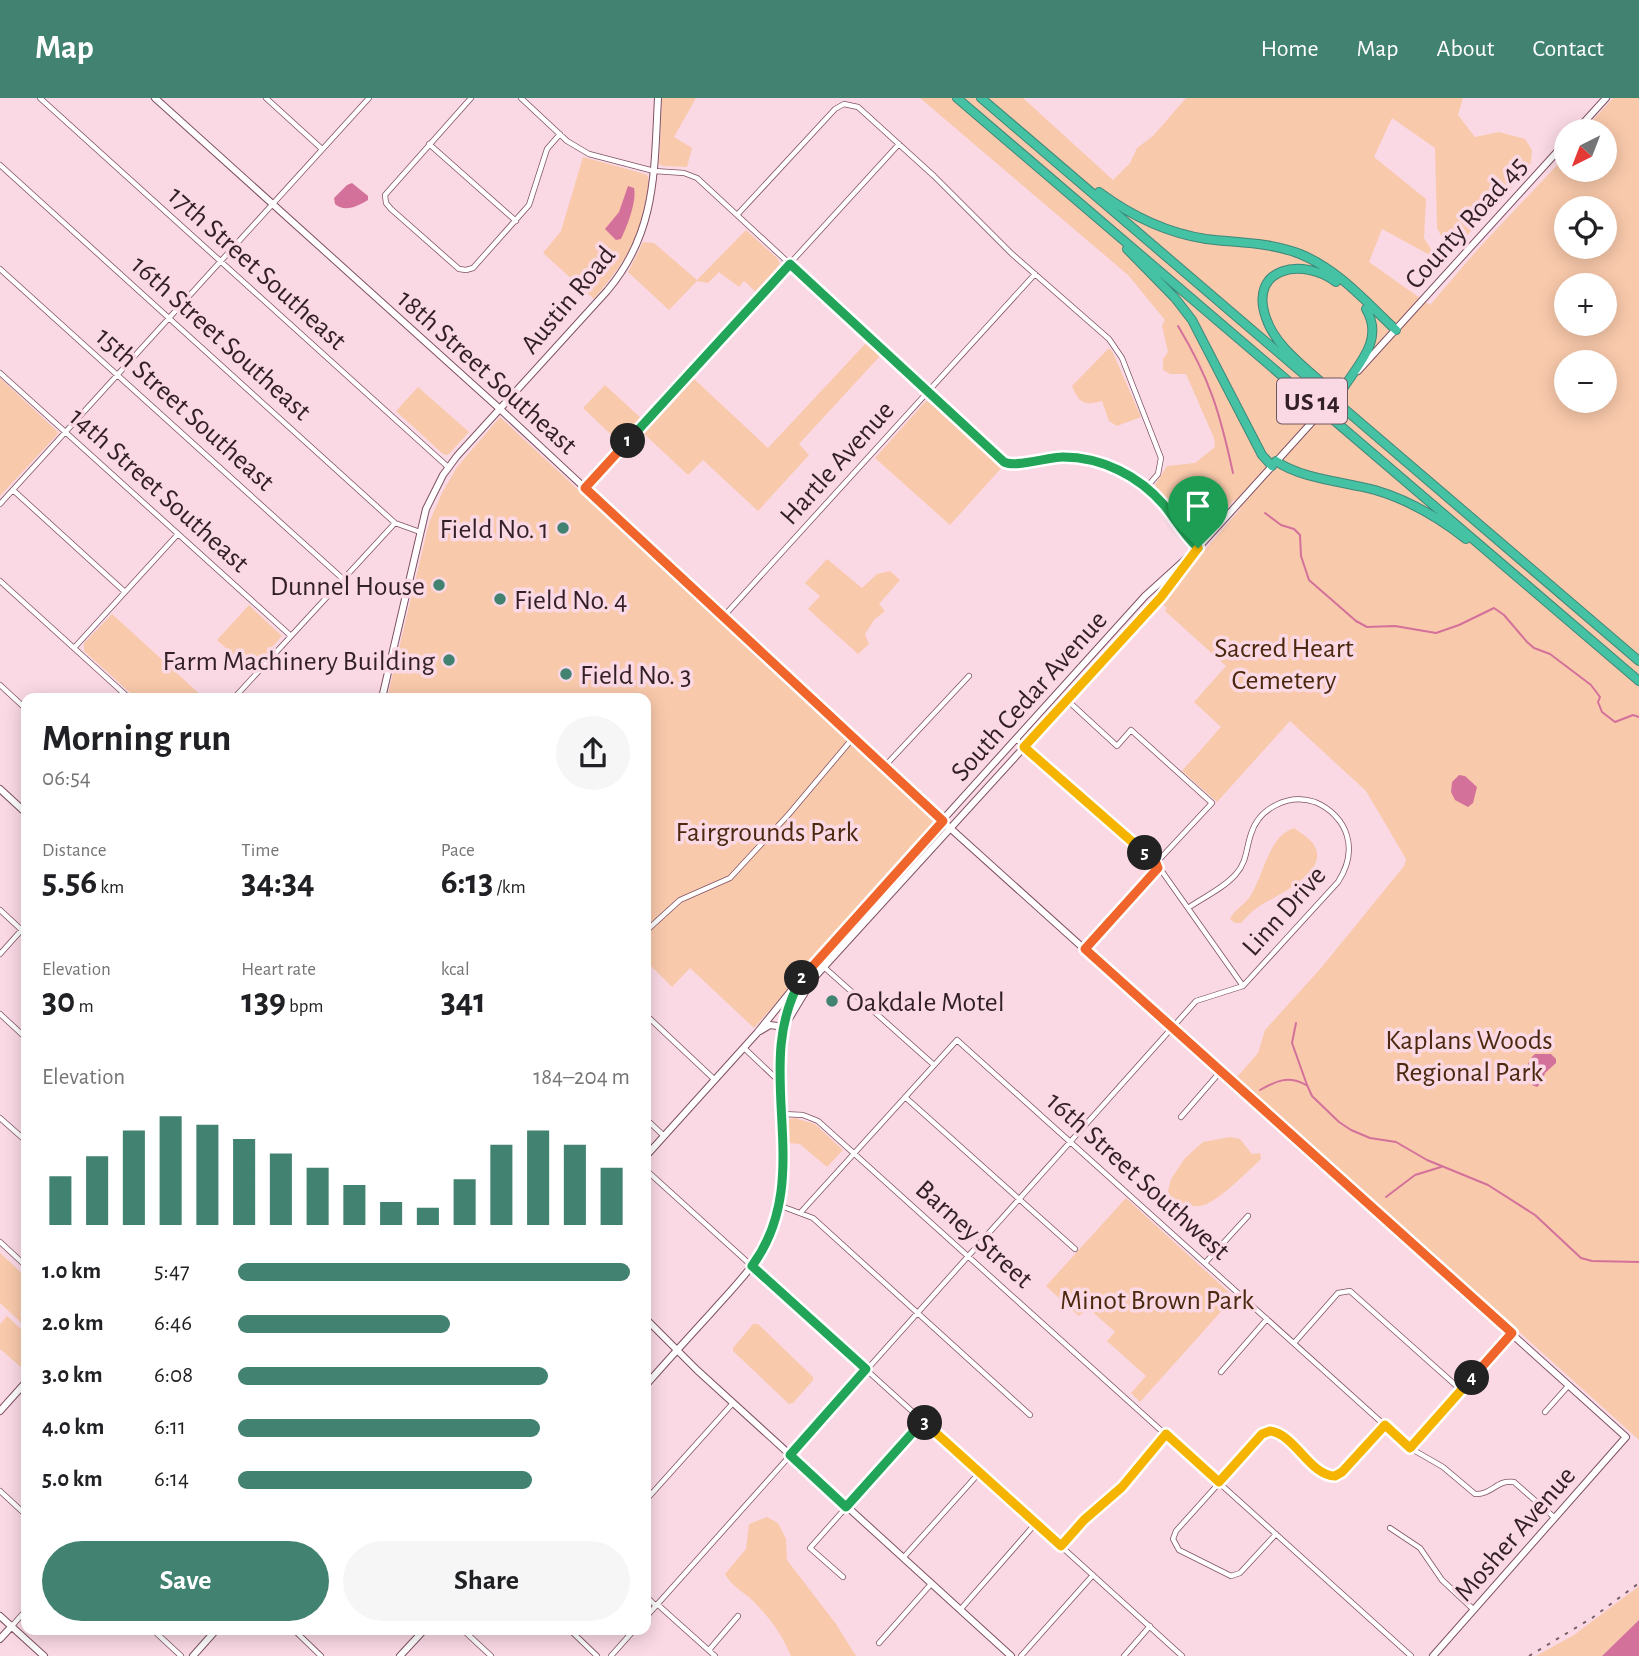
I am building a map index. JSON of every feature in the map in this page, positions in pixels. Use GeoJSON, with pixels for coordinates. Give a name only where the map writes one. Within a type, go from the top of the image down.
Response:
{"type":"FeatureCollection","features":[{"type":"Feature","properties":{"kind":"highway","name":"US 14"},"geometry":{"type":"LineString","coordinates":[[957,98],[1639,681]]}},
{"type":"Feature","properties":{"kind":"highway","name":"US 14"},"geometry":{"type":"LineString","coordinates":[[981,98],[1639,662]]}},
{"type":"Feature","properties":{"kind":"highway"},"geometry":{"type":"LineString","coordinates":[[1022,133],[1108,199],[1150,222],[1199,238],[1273,246],[1313,260],[1344,282],[1394,332]]}},
{"type":"Feature","properties":{"kind":"highway"},"geometry":{"type":"LineString","coordinates":[[1074,198],[1184,309],[1202,338],[1262,455],[1274,464],[1392,495],[1423,509],[1452,528],[1550,604]]}},
{"type":"Feature","properties":{"kind":"highway"},"geometry":{"type":"LineString","coordinates":[[1377,437],[1277,338],[1266,320],[1263,298],[1269,282],[1286,269],[1316,271],[1334,280],[1394,332]]}},
{"type":"Feature","properties":{"kind":"highway"},"geometry":{"type":"LineString","coordinates":[[1344,387],[1373,341],[1373,326],[1366,309]]}},
{"type":"Feature","properties":{"kind":"street","name":"17th Street Southeast"},"geometry":{"type":"LineString","coordinates":[[40,98],[448,467]]}},
{"type":"Feature","properties":{"kind":"street","name":"18th Street Southeast"},"geometry":{"type":"LineString","coordinates":[[155,98],[500,408],[950,828],[1626,1437]]}},
{"type":"Feature","properties":{"kind":"street"},"geometry":{"type":"LineString","coordinates":[[266,98],[322,149]]}},
{"type":"Feature","properties":{"kind":"street"},"geometry":{"type":"LineString","coordinates":[[0,504],[369,98]]}},
{"type":"Feature","properties":{"kind":"street"},"geometry":{"type":"LineString","coordinates":[[471,98],[386,192],[386,203],[456,267],[466,270],[477,264],[531,202],[547,149],[560,134]]}},
{"type":"Feature","properties":{"kind":"street"},"geometry":{"type":"LineString","coordinates":[[521,98],[573,146],[589,154],[654,171],[684,173],[697,178],[1009,465],[1051,457],[1079,458],[1114,468],[1146,488],[1198,548]]}},
{"type":"Feature","properties":{"kind":"street","name":"Austin Road"},"geometry":{"type":"LineString","coordinates":[[383,693],[421,532],[431,498],[448,467],[607,291],[628,263],[647,217],[654,171],[658,98]]}},
{"type":"Feature","properties":{"kind":"street"},"geometry":{"type":"LineString","coordinates":[[1587,119],[1606,98]]}},
{"type":"Feature","properties":{"kind":"street"},"geometry":{"type":"LineString","coordinates":[[737,215],[839,106],[849,104],[858,107],[1035,274],[1103,331],[1122,358],[1161,458],[1158,474],[1146,488]]}},
{"type":"Feature","properties":{"kind":"street"},"geometry":{"type":"LineString","coordinates":[[429,144],[516,221]]}},
{"type":"Feature","properties":{"kind":"street"},"geometry":{"type":"LineString","coordinates":[[585,488],[899,144]]}},
{"type":"Feature","properties":{"kind":"street","name":"County Road 45"},"geometry":{"type":"LineString","coordinates":[[1344,387],[1554,155]]}},
{"type":"Feature","properties":{"kind":"street","name":"16th Street Southeast"},"geometry":{"type":"LineString","coordinates":[[0,165],[395,523],[421,532]]}},
{"type":"Feature","properties":{"kind":"street","name":"15th Street Southeast"},"geometry":{"type":"LineString","coordinates":[[0,269],[343,579]]}},
{"type":"Feature","properties":{"kind":"street","name":"Hartle Avenue"},"geometry":{"type":"LineString","coordinates":[[723,617],[1035,274]]}},
{"type":"Feature","properties":{"kind":"street","name":"14th Street Southeast"},"geometry":{"type":"LineString","coordinates":[[0,373],[291,636]]}},
{"type":"Feature","properties":{"kind":"street","name":"South Cedar Avenue"},"geometry":{"type":"LineString","coordinates":[[784,1027],[806,988],[824,967],[1161,597],[1198,548],[1344,387]]}},
{"type":"Feature","properties":{"kind":"street"},"geometry":{"type":"LineString","coordinates":[[13,490],[125,592]]}},
{"type":"Feature","properties":{"kind":"street"},"geometry":{"type":"LineString","coordinates":[[239,693],[395,523]]}},
{"type":"Feature","properties":{"kind":"street"},"geometry":{"type":"LineString","coordinates":[[74,648],[178,534]]}},
{"type":"Feature","properties":{"kind":"street","name":"South Cedar Avenue"},"geometry":{"type":"LineString","coordinates":[[651,1150],[757,1033],[816,960],[1146,596],[1198,548]]}},
{"type":"Feature","properties":{"kind":"street"},"geometry":{"type":"LineString","coordinates":[[0,581],[124,693]]}},
{"type":"Feature","properties":{"kind":"street"},"geometry":{"type":"LineString","coordinates":[[884,767],[969,676]]}},
{"type":"Feature","properties":{"kind":"street"},"geometry":{"type":"LineString","coordinates":[[0,685],[21,704]]}},
{"type":"Feature","properties":{"kind":"street"},"geometry":{"type":"LineString","coordinates":[[1067,700],[1117,746],[1131,730],[1212,803],[1085,949]]}},
{"type":"Feature","properties":{"kind":"street"},"geometry":{"type":"LineString","coordinates":[[651,926],[680,900],[730,878],[853,738]]}},
{"type":"Feature","properties":{"kind":"street"},"geometry":{"type":"LineString","coordinates":[[1017,740],[1157,866],[1243,986]]}},
{"type":"Feature","properties":{"kind":"street"},"geometry":{"type":"LineString","coordinates":[[0,789],[21,808]]}},
{"type":"Feature","properties":{"kind":"street","name":"Linn Drive"},"geometry":{"type":"LineString","coordinates":[[651,1612],[1196,1001],[1243,986],[1343,874],[1349,853],[1348,837],[1341,823],[1329,810],[1311,801],[1288,801],[1273,806],[1261,816],[1253,828],[1245,860],[1237,873],[1188,908]]}},
{"type":"Feature","properties":{"kind":"street"},"geometry":{"type":"LineString","coordinates":[[0,910],[21,929]]}},
{"type":"Feature","properties":{"kind":"street"},"geometry":{"type":"LineString","coordinates":[[0,954],[21,935]]}},
{"type":"Feature","properties":{"kind":"street"},"geometry":{"type":"LineString","coordinates":[[801,1212],[934,1065],[816,960]]}},
{"type":"Feature","properties":{"kind":"street"},"geometry":{"type":"LineString","coordinates":[[651,1379],[752,1266],[768,1243],[781,1206],[783,1114],[780,1055],[790,1000],[802,978]]}},
{"type":"Feature","properties":{"kind":"street"},"geometry":{"type":"LineString","coordinates":[[0,1014],[21,1033]]}},
{"type":"Feature","properties":{"kind":"street"},"geometry":{"type":"LineString","coordinates":[[651,1020],[715,1080]]}},
{"type":"Feature","properties":{"kind":"street"},"geometry":{"type":"LineString","coordinates":[[757,1033],[770,1025],[784,1027]]}},
{"type":"Feature","properties":{"kind":"street","name":"16th Street Southwest"},"geometry":{"type":"LineString","coordinates":[[934,1065],[957,1040],[1410,1448],[1443,1467],[1475,1494],[1488,1493],[1501,1482],[1514,1482],[1555,1518]]}},
{"type":"Feature","properties":{"kind":"street"},"geometry":{"type":"LineString","coordinates":[[744,1048],[781,1083]]}},
{"type":"Feature","properties":{"kind":"street"},"geometry":{"type":"LineString","coordinates":[[1181,1116],[1221,1071]]}},
{"type":"Feature","properties":{"kind":"street"},"geometry":{"type":"LineString","coordinates":[[905,1097],[1075,1249]]}},
{"type":"Feature","properties":{"kind":"street","name":"Barney Street"},"geometry":{"type":"LineString","coordinates":[[783,1114],[809,1116],[818,1121],[1411,1656]]}},
{"type":"Feature","properties":{"kind":"street"},"geometry":{"type":"LineString","coordinates":[[1,1121],[21,1137]]}},
{"type":"Feature","properties":{"kind":"street"},"geometry":{"type":"LineString","coordinates":[[651,1124],[664,1136]]}},
{"type":"Feature","properties":{"kind":"street"},"geometry":{"type":"LineString","coordinates":[[651,1175],[1182,1656]]}},
{"type":"Feature","properties":{"kind":"street"},"geometry":{"type":"LineString","coordinates":[[781,1206],[813,1218],[1030,1415]]}},
{"type":"Feature","properties":{"kind":"street"},"geometry":{"type":"LineString","coordinates":[[1205,1263],[1248,1216]]}},
{"type":"Feature","properties":{"kind":"street"},"geometry":{"type":"LineString","coordinates":[[0,1242],[21,1261]]}},
{"type":"Feature","properties":{"kind":"street"},"geometry":{"type":"LineString","coordinates":[[1294,1343],[1338,1293],[1347,1290],[1461,1390]]}},
{"type":"Feature","properties":{"kind":"street"},"geometry":{"type":"LineString","coordinates":[[1221,1372],[1268,1319]]}},
{"type":"Feature","properties":{"kind":"street"},"geometry":{"type":"LineString","coordinates":[[651,1324],[733,1403],[1011,1656]]}},
{"type":"Feature","properties":{"kind":"street"},"geometry":{"type":"LineString","coordinates":[[1410,1448],[1512,1333]]}},
{"type":"Feature","properties":{"kind":"street"},"geometry":{"type":"LineString","coordinates":[[1545,1412],[1569,1385]]}},
{"type":"Feature","properties":{"kind":"street"},"geometry":{"type":"LineString","coordinates":[[0,1411],[21,1391]]}},
{"type":"Feature","properties":{"kind":"street"},"geometry":{"type":"LineString","coordinates":[[651,1494],[733,1403]]}},
{"type":"Feature","properties":{"kind":"street"},"geometry":{"type":"LineString","coordinates":[[842,1577],[810,1548],[923,1421]]}},
{"type":"Feature","properties":{"kind":"street"},"geometry":{"type":"LineString","coordinates":[[1276,1534],[1240,1573],[1231,1576],[1179,1550],[1174,1544],[1176,1531],[1265,1432],[1278,1432],[1325,1474],[1332,1476],[1342,1472],[1385,1425]]}},
{"type":"Feature","properties":{"kind":"street"},"geometry":{"type":"LineString","coordinates":[[1061,1546],[1084,1520],[1122,1487],[1166,1434]]}},
{"type":"Feature","properties":{"kind":"street","name":"Mosher Avenue"},"geometry":{"type":"LineString","coordinates":[[1433,1656],[1626,1437]]}},
{"type":"Feature","properties":{"kind":"street"},"geometry":{"type":"LineString","coordinates":[[903,1558],[979,1472]]}},
{"type":"Feature","properties":{"kind":"street"},"geometry":{"type":"LineString","coordinates":[[0,1491],[21,1510]]}},
{"type":"Feature","properties":{"kind":"street"},"geometry":{"type":"LineString","coordinates":[[960,1610],[1036,1523]]}},
{"type":"Feature","properties":{"kind":"street"},"geometry":{"type":"LineString","coordinates":[[1390,1528],[1420,1548],[1442,1580],[1474,1609]]}},
{"type":"Feature","properties":{"kind":"street"},"geometry":{"type":"LineString","coordinates":[[1021,1656],[1093,1575]]}},
{"type":"Feature","properties":{"kind":"street"},"geometry":{"type":"LineString","coordinates":[[879,1643],[932,1584]]}},
{"type":"Feature","properties":{"kind":"street"},"geometry":{"type":"LineString","coordinates":[[651,1600],[715,1656]]}},
{"type":"Feature","properties":{"kind":"street"},"geometry":{"type":"LineString","coordinates":[[0,1616],[21,1634]]}},
{"type":"Feature","properties":{"kind":"street"},"geometry":{"type":"LineString","coordinates":[[0,1639],[21,1616]]}},
{"type":"Feature","properties":{"kind":"street"},"geometry":{"type":"LineString","coordinates":[[709,1650],[738,1616]]}},
{"type":"Feature","properties":{"kind":"street"},"geometry":{"type":"LineString","coordinates":[[1124,1656],[1150,1626]]}},
{"type":"Feature","properties":{"kind":"street"},"geometry":{"type":"LineString","coordinates":[[22,1635],[44,1656]]}},
{"type":"Feature","properties":{"kind":"street"},"geometry":{"type":"LineString","coordinates":[[158,1635],[181,1656]]}},
{"type":"Feature","properties":{"kind":"street"},"geometry":{"type":"LineString","coordinates":[[193,1656],[212,1635]]}},
{"type":"Feature","properties":{"kind":"street"},"geometry":{"type":"LineString","coordinates":[[299,1635],[321,1656]]}},
{"type":"Feature","properties":{"kind":"street"},"geometry":{"type":"LineString","coordinates":[[400,1656],[419,1635]]}},
{"type":"Feature","properties":{"kind":"street"},"geometry":{"type":"LineString","coordinates":[[468,1635],[491,1656]]}},
{"type":"Feature","properties":{"kind":"street"},"geometry":{"type":"LineString","coordinates":[[575,1635],[597,1656]]}},
{"type":"Feature","properties":{"kind":"street"},"geometry":{"type":"LineString","coordinates":[[611,1656],[630,1635]]}},
{"type":"Feature","properties":{"kind":"green space"},"geometry":{"type":"Polygon","coordinates":[[[662,98],[696,98],[674,137],[692,148],[687,167],[659,164],[662,98]]]}},
{"type":"Feature","properties":{"kind":"green space"},"geometry":{"type":"Polygon","coordinates":[[[920,98],[1023,98],[1113,180],[1130,163],[1137,148],[1153,136],[1186,98],[1463,98],[1458,115],[1475,137],[1499,132],[1525,139],[1532,150],[1531,162],[1506,195],[1450,253],[1437,228],[1435,148],[1392,118],[1374,157],[1426,199],[1424,238],[1437,259],[1382,229],[1369,262],[1430,305],[1554,168],[1554,182],[1617,182],[1617,119],[1594,119],[1613,98],[1639,98],[1639,1440],[1237,1077],[1258,1053],[1265,1030],[1321,968],[1404,866],[1406,859],[1366,791],[1290,721],[1217,802],[1182,771],[1221,727],[1194,702],[1226,666],[1165,611],[1167,608],[1160,602],[1241,508],[1234,500],[1211,527],[1194,537],[1157,491],[1155,485],[1167,466],[1195,463],[1215,447],[1214,438],[1186,374],[1170,374],[1163,370],[1163,359],[1168,352],[1162,326],[1165,320],[1128,275],[920,98]]]}},
{"type":"Feature","properties":{"kind":"green space"},"geometry":{"type":"Polygon","coordinates":[[[583,157],[647,175],[649,181],[642,218],[632,245],[617,270],[594,299],[543,253],[561,231],[583,157]]]}},
{"type":"Feature","properties":{"kind":"green space"},"geometry":{"type":"Polygon","coordinates":[[[746,230],[778,259],[780,264],[756,292],[744,281],[739,287],[719,272],[708,283],[697,281],[669,310],[628,272],[643,242],[654,243],[697,280],[746,230]]]}},
{"type":"Feature","properties":{"kind":"green space"},"geometry":{"type":"Polygon","coordinates":[[[866,343],[880,356],[799,444],[809,455],[758,511],[703,460],[688,475],[642,432],[692,377],[768,448],[866,343]]]}},
{"type":"Feature","properties":{"kind":"green space"},"geometry":{"type":"Polygon","coordinates":[[[1109,348],[1141,417],[1117,426],[1109,421],[1102,401],[1083,402],[1072,386],[1109,348]]]}},
{"type":"Feature","properties":{"kind":"green space"},"geometry":{"type":"Polygon","coordinates":[[[0,378],[58,432],[0,496],[0,378]]]}},
{"type":"Feature","properties":{"kind":"green space"},"geometry":{"type":"Polygon","coordinates":[[[605,385],[642,419],[620,443],[583,408],[605,385]]]}},
{"type":"Feature","properties":{"kind":"green space"},"geometry":{"type":"Polygon","coordinates":[[[418,387],[469,432],[448,455],[443,454],[396,411],[418,387]]]}},
{"type":"Feature","properties":{"kind":"green space"},"geometry":{"type":"Polygon","coordinates":[[[929,400],[988,454],[1004,465],[950,525],[875,458],[929,400]]]}},
{"type":"Feature","properties":{"kind":"green space","name":"Fairgrounds Park"},"geometry":{"type":"Polygon","coordinates":[[[500,417],[934,821],[933,826],[754,1028],[690,968],[672,987],[651,966],[651,693],[388,693],[429,523],[457,467],[500,417]]]}},
{"type":"Feature","properties":{"kind":"green space"},"geometry":{"type":"Polygon","coordinates":[[[827,559],[862,588],[877,574],[890,571],[900,580],[879,604],[885,611],[874,620],[865,634],[869,644],[858,654],[808,609],[820,596],[805,583],[827,559]]]}},
{"type":"Feature","properties":{"kind":"green space"},"geometry":{"type":"Polygon","coordinates":[[[249,605],[282,636],[251,671],[217,640],[249,605]]]}},
{"type":"Feature","properties":{"kind":"green space"},"geometry":{"type":"Polygon","coordinates":[[[112,614],[199,693],[130,693],[84,651],[84,643],[112,614]]]}},
{"type":"Feature","properties":{"kind":"green space"},"geometry":{"type":"Polygon","coordinates":[[[1294,828],[1315,847],[1317,857],[1314,866],[1297,883],[1258,907],[1241,923],[1235,923],[1230,919],[1249,898],[1272,849],[1285,833],[1294,828]]]}},
{"type":"Feature","properties":{"kind":"green space"},"geometry":{"type":"Polygon","coordinates":[[[795,1118],[815,1124],[843,1150],[827,1167],[800,1144],[788,1143],[788,1122],[789,1119],[795,1118]]]}},
{"type":"Feature","properties":{"kind":"green space"},"geometry":{"type":"Polygon","coordinates":[[[1230,1137],[1240,1139],[1252,1154],[1260,1153],[1261,1159],[1232,1186],[1207,1204],[1193,1206],[1173,1201],[1168,1191],[1171,1179],[1185,1158],[1203,1142],[1230,1137]]]}},
{"type":"Feature","properties":{"kind":"green space","name":"Minot Brown Park"},"geometry":{"type":"Polygon","coordinates":[[[1126,1198],[1234,1297],[1140,1402],[1131,1393],[1146,1376],[1107,1341],[1115,1332],[1088,1308],[1079,1316],[1046,1286],[1126,1198]]]}},
{"type":"Feature","properties":{"kind":"green space"},"geometry":{"type":"Polygon","coordinates":[[[0,1253],[21,1272],[21,1322],[0,1303],[0,1253]]]}},
{"type":"Feature","properties":{"kind":"green space"},"geometry":{"type":"Polygon","coordinates":[[[7,1316],[21,1329],[21,1367],[0,1349],[0,1324],[7,1316]]]}},
{"type":"Feature","properties":{"kind":"green space"},"geometry":{"type":"Polygon","coordinates":[[[753,1324],[758,1324],[813,1377],[793,1403],[789,1404],[733,1351],[753,1324]]]}},
{"type":"Feature","properties":{"kind":"green space"},"geometry":{"type":"Polygon","coordinates":[[[767,1517],[778,1523],[786,1539],[787,1560],[836,1624],[856,1656],[791,1656],[770,1620],[725,1574],[746,1549],[749,1524],[767,1517]]]}},
{"type":"Feature","properties":{"kind":"green space"},"geometry":{"type":"Polygon","coordinates":[[[1639,1586],[1639,1620],[1602,1656],[1536,1656],[1574,1635],[1639,1586]]]}},
{"type":"Feature","properties":{"kind":"shaded area"},"geometry":{"type":"Polygon","coordinates":[[[352,183],[368,196],[368,200],[352,208],[339,207],[334,198],[352,183]]]}},
{"type":"Feature","properties":{"kind":"shaded area"},"geometry":{"type":"Polygon","coordinates":[[[628,186],[634,188],[633,207],[621,239],[616,240],[605,229],[619,212],[628,186]]]}},
{"type":"Feature","properties":{"kind":"shaded area"},"geometry":{"type":"Polygon","coordinates":[[[1459,775],[1465,776],[1477,787],[1473,803],[1468,807],[1455,800],[1451,792],[1452,782],[1459,775]]]}},
{"type":"Feature","properties":{"kind":"shaded area"},"geometry":{"type":"Polygon","coordinates":[[[1535,1054],[1551,1054],[1556,1059],[1556,1063],[1545,1073],[1537,1087],[1532,1085],[1528,1073],[1529,1061],[1535,1054]]]}},
{"type":"Feature","properties":{"kind":"shaded area"},"geometry":{"type":"Polygon","coordinates":[[[1639,1620],[1639,1656],[1602,1656],[1639,1620]]]}},
{"type":"Feature","properties":{"kind":"waterway"},"geometry":{"type":"LineString","coordinates":[[1178,326],[1213,397],[1233,473]]}},
{"type":"Feature","properties":{"kind":"waterway"},"geometry":{"type":"LineString","coordinates":[[1265,513],[1300,535],[1301,556],[1309,580],[1356,621],[1367,627],[1395,626],[1436,633],[1494,608],[1504,615],[1534,648],[1550,654],[1591,685],[1600,697],[1598,702],[1602,712],[1615,722],[1633,715],[1639,717]]}},
{"type":"Feature","properties":{"kind":"waterway"},"geometry":{"type":"LineString","coordinates":[[1296,1023],[1292,1043],[1307,1085],[1312,1096],[1339,1122],[1370,1138],[1396,1142],[1427,1160],[1488,1185],[1535,1215],[1581,1258],[1592,1261],[1639,1262]]}},
{"type":"Feature","properties":{"kind":"waterway"},"geometry":{"type":"LineString","coordinates":[[1260,1090],[1282,1080],[1293,1080],[1306,1085]]}},
{"type":"Feature","properties":{"kind":"waterway"},"geometry":{"type":"LineString","coordinates":[[1386,1197],[1415,1175],[1441,1167]]}},
{"type":"Feature","properties":{"kind":"railway"},"geometry":{"type":"LineString","coordinates":[[1529,1656],[1592,1618],[1639,1583]]}},
{"type":"Feature","properties":{"kind":"place","name":"Field No. 1"},"geometry":{"type":"Point","coordinates":[563,528]}},
{"type":"Feature","properties":{"kind":"place","name":"Dunnel House"},"geometry":{"type":"Point","coordinates":[439,585]}},
{"type":"Feature","properties":{"kind":"place","name":"Field No. 4"},"geometry":{"type":"Point","coordinates":[500,599]}},
{"type":"Feature","properties":{"kind":"place","name":"Farm Machinery Building"},"geometry":{"type":"Point","coordinates":[449,660]}},
{"type":"Feature","properties":{"kind":"place","name":"Field No. 3"},"geometry":{"type":"Point","coordinates":[566,674]}},
{"type":"Feature","properties":{"kind":"place","name":"Oakdale Motel"},"geometry":{"type":"Point","coordinates":[832,1001]}},
{"type":"Feature","properties":{"kind":"route"},"geometry":{"type":"LineString","coordinates":[[790,264],[1004,462],[1009,465],[1065,457],[1114,468],[1135,479],[1156,497],[1185,536],[1198,548],[1161,597],[1024,747],[1156,863],[1158,868],[1085,949],[1512,1333],[1410,1448],[1385,1425],[1342,1472],[1335,1476],[1325,1474],[1280,1434],[1270,1431],[1262,1434],[1219,1482],[1166,1434],[1122,1487],[1084,1520],[1061,1546],[923,1421],[846,1507],[790,1455],[866,1369],[752,1266],[768,1243],[781,1206],[783,1114],[780,1055],[785,1016],[795,990],[816,960],[943,821],[585,488],[790,264]]}},
{"type":"Feature","properties":{"kind":"park label","name":"Sacred Heart Cemetery"},"geometry":{"type":"Point","coordinates":[1284,663]}},
{"type":"Feature","properties":{"kind":"park label","name":"Kaplans Woods Regional Park"},"geometry":{"type":"Point","coordinates":[1469,1055]}}]}
